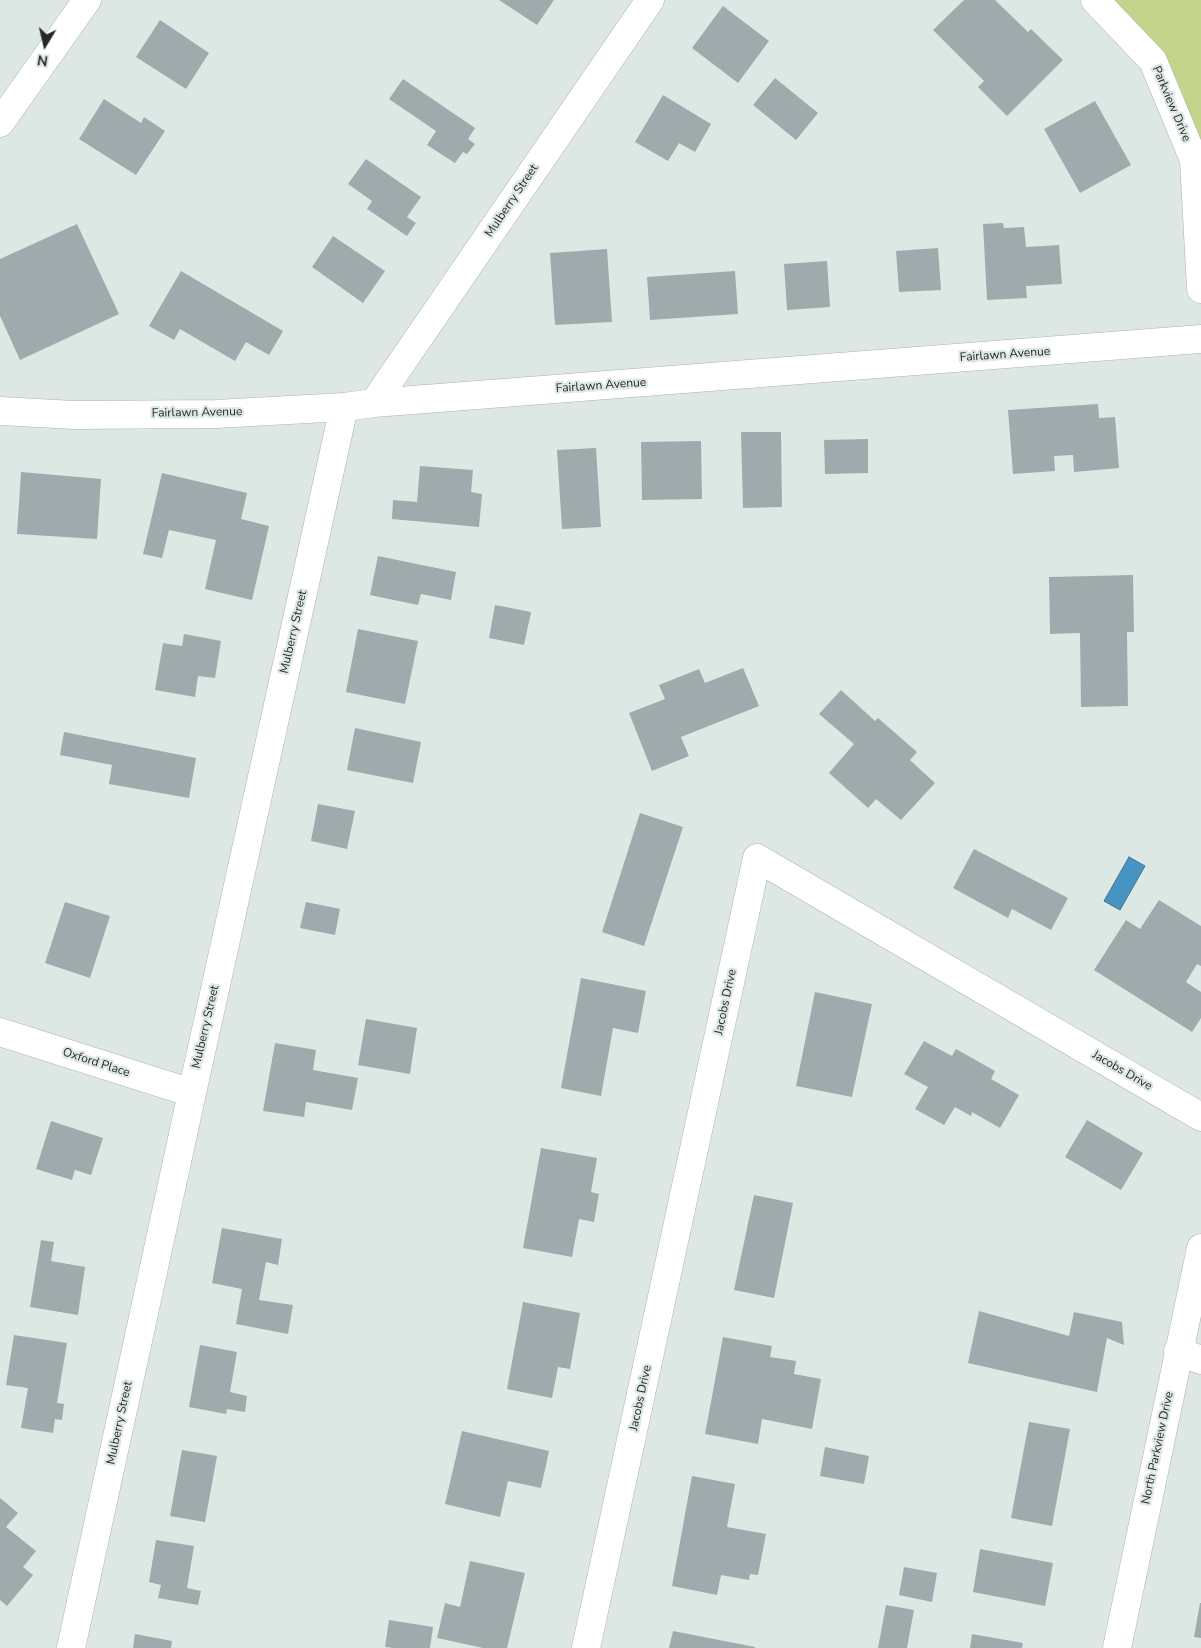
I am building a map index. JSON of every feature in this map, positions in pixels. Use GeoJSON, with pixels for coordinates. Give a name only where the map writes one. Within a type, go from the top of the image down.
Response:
{"type":"FeatureCollection","features":[{"type":"Feature","properties":{"kind":"street"},"geometry":{"type":"LineString","coordinates":[[0,123],[87,0]]}},
{"type":"Feature","properties":{"kind":"street","name":"Mulberry Street"},"geometry":{"type":"LineString","coordinates":[[374,403],[650,0]]}},
{"type":"Feature","properties":{"kind":"street","name":"Parkview Drive"},"geometry":{"type":"LineString","coordinates":[[1095,0],[1153,61],[1194,160],[1201,289]]}},
{"type":"Feature","properties":{"kind":"street","name":"Fairlawn Avenue"},"geometry":{"type":"LineString","coordinates":[[0,411],[74,415],[216,414],[344,407],[374,403],[1201,340]]}},
{"type":"Feature","properties":{"kind":"street","name":"Mulberry Street"},"geometry":{"type":"LineString","coordinates":[[71,1648],[344,407]]}},
{"type":"Feature","properties":{"kind":"street","name":"Jacobs Drive"},"geometry":{"type":"LineString","coordinates":[[586,1648],[757,858],[1201,1117]]}},
{"type":"Feature","properties":{"kind":"street","name":"Oxford Place"},"geometry":{"type":"LineString","coordinates":[[0,1032],[192,1093]]}},
{"type":"Feature","properties":{"kind":"street","name":"North Parkview Drive"},"geometry":{"type":"LineString","coordinates":[[1117,1648],[1190,1355],[1201,1248]]}},
{"type":"Feature","properties":{"kind":"green space"},"geometry":{"type":"Polygon","coordinates":[[[1095,0],[1201,0],[1201,289],[1194,160],[1153,61],[1095,0]]]}},
{"type":"Feature","properties":{"kind":"water"},"geometry":{"type":"Polygon","coordinates":[[[1129,857],[1145,866],[1120,910],[1104,901],[1129,857]]]}},
{"type":"Feature","properties":{"kind":"building"},"geometry":{"type":"Polygon","coordinates":[[[499,0],[554,0],[537,25],[499,0]]]}},
{"type":"Feature","properties":{"kind":"building"},"geometry":{"type":"Polygon","coordinates":[[[964,0],[995,0],[1028,32],[1031,29],[1063,60],[1007,116],[978,87],[984,81],[933,30],[964,0]]]}},
{"type":"Feature","properties":{"kind":"building"},"geometry":{"type":"Polygon","coordinates":[[[723,6],[769,41],[738,83],[692,48],[723,6]]]}},
{"type":"Feature","properties":{"kind":"building"},"geometry":{"type":"Polygon","coordinates":[[[160,20],[209,53],[186,89],[136,57],[160,20]]]}},
{"type":"Feature","properties":{"kind":"building"},"geometry":{"type":"Polygon","coordinates":[[[775,78],[818,113],[796,140],[753,105],[775,78]]]}},
{"type":"Feature","properties":{"kind":"building"},"geometry":{"type":"Polygon","coordinates":[[[403,79],[475,128],[468,139],[475,144],[467,154],[463,152],[455,163],[427,145],[436,131],[389,99],[403,79]]]}},
{"type":"Feature","properties":{"kind":"building"},"geometry":{"type":"Polygon","coordinates":[[[663,95],[711,124],[695,152],[679,143],[668,161],[635,142],[663,95]]]}},
{"type":"Feature","properties":{"kind":"building"},"geometry":{"type":"Polygon","coordinates":[[[104,99],[141,123],[144,117],[165,131],[136,175],[79,139],[104,99]]]}},
{"type":"Feature","properties":{"kind":"building"},"geometry":{"type":"Polygon","coordinates":[[[1095,101],[1131,165],[1080,193],[1044,129],[1095,101]]]}},
{"type":"Feature","properties":{"kind":"building"},"geometry":{"type":"Polygon","coordinates":[[[366,159],[421,197],[407,217],[416,223],[407,236],[367,209],[372,201],[348,184],[366,159]]]}},
{"type":"Feature","properties":{"kind":"building"},"geometry":{"type":"Polygon","coordinates":[[[1003,223],[1004,228],[1024,227],[1026,247],[1059,245],[1062,284],[1026,286],[1027,298],[987,300],[983,224],[1003,223]]]}},
{"type":"Feature","properties":{"kind":"building"},"geometry":{"type":"Polygon","coordinates":[[[77,224],[119,314],[20,360],[0,316],[0,259],[77,224]]]}},
{"type":"Feature","properties":{"kind":"building"},"geometry":{"type":"Polygon","coordinates":[[[333,236],[385,271],[363,303],[312,267],[333,236]]]}},
{"type":"Feature","properties":{"kind":"building"},"geometry":{"type":"Polygon","coordinates":[[[938,248],[941,290],[899,292],[896,251],[938,248]]]}},
{"type":"Feature","properties":{"kind":"building"},"geometry":{"type":"Polygon","coordinates":[[[607,249],[612,322],[555,325],[550,253],[607,249]]]}},
{"type":"Feature","properties":{"kind":"building"},"geometry":{"type":"Polygon","coordinates":[[[827,261],[830,307],[787,310],[784,264],[827,261]]]}},
{"type":"Feature","properties":{"kind":"building"},"geometry":{"type":"Polygon","coordinates":[[[181,271],[283,331],[269,355],[246,342],[235,361],[180,329],[174,340],[149,326],[181,271]]]}},
{"type":"Feature","properties":{"kind":"building"},"geometry":{"type":"Polygon","coordinates":[[[735,271],[738,314],[650,320],[647,277],[735,271]]]}},
{"type":"Feature","properties":{"kind":"building"},"geometry":{"type":"Polygon","coordinates":[[[1098,404],[1099,418],[1115,417],[1119,468],[1074,472],[1073,455],[1054,456],[1055,471],[1013,474],[1008,410],[1098,404]]]}},
{"type":"Feature","properties":{"kind":"building"},"geometry":{"type":"Polygon","coordinates":[[[741,432],[781,432],[782,507],[743,508],[741,432]]]}},
{"type":"Feature","properties":{"kind":"building"},"geometry":{"type":"Polygon","coordinates":[[[868,439],[868,473],[825,474],[824,440],[868,439]]]}},
{"type":"Feature","properties":{"kind":"building"},"geometry":{"type":"Polygon","coordinates":[[[701,441],[702,499],[642,500],[641,442],[701,441]]]}},
{"type":"Feature","properties":{"kind":"building"},"geometry":{"type":"Polygon","coordinates":[[[596,448],[601,527],[562,529],[557,450],[596,448]]]}},
{"type":"Feature","properties":{"kind":"building"},"geometry":{"type":"Polygon","coordinates":[[[420,466],[473,470],[471,492],[482,494],[479,527],[392,519],[393,500],[417,502],[420,466]]]}},
{"type":"Feature","properties":{"kind":"building"},"geometry":{"type":"Polygon","coordinates":[[[21,472],[101,479],[97,539],[17,534],[21,472]]]}},
{"type":"Feature","properties":{"kind":"building"},"geometry":{"type":"Polygon","coordinates":[[[162,473],[247,493],[241,519],[269,526],[252,600],[205,589],[216,540],[169,530],[162,558],[143,554],[162,473]]]}},
{"type":"Feature","properties":{"kind":"building"},"geometry":{"type":"Polygon","coordinates":[[[378,556],[456,572],[451,600],[421,594],[418,605],[370,595],[378,556]]]}},
{"type":"Feature","properties":{"kind":"building"},"geometry":{"type":"Polygon","coordinates":[[[1133,575],[1134,632],[1127,632],[1128,706],[1081,707],[1080,633],[1050,634],[1049,577],[1133,575]]]}},
{"type":"Feature","properties":{"kind":"building"},"geometry":{"type":"Polygon","coordinates":[[[495,605],[531,612],[524,645],[489,638],[495,605]]]}},
{"type":"Feature","properties":{"kind":"building"},"geometry":{"type":"Polygon","coordinates":[[[358,629],[418,641],[405,704],[346,692],[358,629]]]}},
{"type":"Feature","properties":{"kind":"building"},"geometry":{"type":"Polygon","coordinates":[[[184,634],[221,641],[215,678],[198,676],[195,697],[155,690],[163,643],[182,646],[184,634]]]}},
{"type":"Feature","properties":{"kind":"building"},"geometry":{"type":"Polygon","coordinates":[[[743,668],[759,706],[681,737],[689,756],[652,771],[629,713],[665,699],[659,685],[699,669],[705,683],[743,668]]]}},
{"type":"Feature","properties":{"kind":"building"},"geometry":{"type":"Polygon","coordinates":[[[841,690],[875,721],[878,718],[917,752],[910,760],[935,783],[901,820],[876,799],[868,808],[829,773],[854,744],[819,714],[841,690]]]}},
{"type":"Feature","properties":{"kind":"building"},"geometry":{"type":"Polygon","coordinates":[[[355,728],[421,742],[413,783],[347,770],[355,728]]]}},
{"type":"Feature","properties":{"kind":"building"},"geometry":{"type":"Polygon","coordinates":[[[64,732],[196,758],[189,798],[109,784],[112,765],[60,755],[64,732]]]}},
{"type":"Feature","properties":{"kind":"building"},"geometry":{"type":"Polygon","coordinates":[[[318,804],[355,811],[347,849],[311,841],[318,804]]]}},
{"type":"Feature","properties":{"kind":"building"},"geometry":{"type":"Polygon","coordinates":[[[640,813],[683,827],[644,946],[602,932],[640,813]]]}},
{"type":"Feature","properties":{"kind":"building"},"geometry":{"type":"Polygon","coordinates":[[[974,849],[1068,898],[1051,930],[1012,909],[1008,918],[953,888],[974,849]]]}},
{"type":"Feature","properties":{"kind":"building"},"geometry":{"type":"Polygon","coordinates":[[[1159,900],[1201,926],[1201,966],[1197,964],[1186,982],[1201,992],[1201,1018],[1192,1032],[1094,970],[1126,920],[1140,929],[1159,900]]]}},
{"type":"Feature","properties":{"kind":"building"},"geometry":{"type":"Polygon","coordinates":[[[65,902],[110,916],[90,978],[45,963],[65,902]]]}},
{"type":"Feature","properties":{"kind":"building"},"geometry":{"type":"Polygon","coordinates":[[[306,902],[340,909],[335,935],[300,928],[306,902]]]}},
{"type":"Feature","properties":{"kind":"building"},"geometry":{"type":"Polygon","coordinates":[[[581,978],[646,991],[638,1033],[613,1028],[601,1096],[561,1088],[581,978]]]}},
{"type":"Feature","properties":{"kind":"building"},"geometry":{"type":"Polygon","coordinates":[[[815,992],[872,1004],[852,1097],[796,1086],[815,992]]]}},
{"type":"Feature","properties":{"kind":"building"},"geometry":{"type":"Polygon","coordinates":[[[366,1019],[417,1028],[410,1074],[358,1065],[366,1019]]]}},
{"type":"Feature","properties":{"kind":"building"},"geometry":{"type":"Polygon","coordinates":[[[924,1041],[952,1056],[956,1049],[995,1071],[991,1079],[1019,1095],[1000,1128],[972,1112],[971,1116],[955,1107],[944,1125],[915,1109],[928,1087],[904,1074],[924,1041]]]}},
{"type":"Feature","properties":{"kind":"building"},"geometry":{"type":"Polygon","coordinates":[[[275,1043],[316,1050],[313,1070],[358,1078],[352,1110],[306,1102],[304,1117],[263,1111],[275,1043]]]}},
{"type":"Feature","properties":{"kind":"building"},"geometry":{"type":"Polygon","coordinates":[[[1087,1120],[1143,1153],[1121,1190],[1065,1157],[1087,1120]]]}},
{"type":"Feature","properties":{"kind":"building"},"geometry":{"type":"Polygon","coordinates":[[[51,1121],[103,1138],[91,1175],[75,1170],[72,1180],[36,1169],[51,1121]]]}},
{"type":"Feature","properties":{"kind":"building"},"geometry":{"type":"Polygon","coordinates":[[[541,1148],[597,1158],[591,1192],[599,1194],[594,1222],[579,1219],[572,1257],[523,1248],[541,1148]]]}},
{"type":"Feature","properties":{"kind":"building"},"geometry":{"type":"Polygon","coordinates":[[[754,1195],[793,1203],[774,1298],[734,1290],[754,1195]]]}},
{"type":"Feature","properties":{"kind":"building"},"geometry":{"type":"Polygon","coordinates":[[[222,1228],[282,1239],[278,1265],[266,1262],[259,1300],[293,1305],[288,1334],[236,1324],[242,1289],[212,1283],[222,1228]]]}},
{"type":"Feature","properties":{"kind":"building"},"geometry":{"type":"Polygon","coordinates":[[[41,1240],[54,1242],[51,1261],[85,1267],[78,1315],[30,1307],[41,1240]]]}},
{"type":"Feature","properties":{"kind":"building"},"geometry":{"type":"Polygon","coordinates":[[[523,1302],[580,1313],[570,1369],[558,1367],[552,1398],[507,1389],[523,1302]]]}},
{"type":"Feature","properties":{"kind":"building"},"geometry":{"type":"Polygon","coordinates":[[[979,1311],[1069,1336],[1074,1312],[1122,1322],[1124,1345],[1107,1338],[1097,1392],[968,1363],[979,1311]]]}},
{"type":"Feature","properties":{"kind":"building"},"geometry":{"type":"Polygon","coordinates":[[[14,1335],[67,1343],[57,1403],[64,1404],[62,1420],[55,1419],[53,1433],[21,1428],[28,1388],[6,1385],[14,1335]]]}},
{"type":"Feature","properties":{"kind":"building"},"geometry":{"type":"Polygon","coordinates":[[[723,1337],[772,1346],[770,1357],[796,1361],[794,1374],[821,1379],[812,1429],[762,1419],[758,1444],[705,1434],[723,1337]]]}},
{"type":"Feature","properties":{"kind":"building"},"geometry":{"type":"Polygon","coordinates":[[[200,1345],[237,1352],[230,1392],[247,1396],[245,1412],[227,1409],[226,1414],[189,1407],[200,1345]]]}},
{"type":"Feature","properties":{"kind":"building"},"geometry":{"type":"Polygon","coordinates":[[[1029,1422],[1070,1429],[1052,1526],[1011,1518],[1029,1422]]]}},
{"type":"Feature","properties":{"kind":"building"},"geometry":{"type":"Polygon","coordinates":[[[462,1431],[549,1451],[541,1488],[508,1481],[500,1517],[445,1504],[462,1431]]]}},
{"type":"Feature","properties":{"kind":"building"},"geometry":{"type":"Polygon","coordinates":[[[825,1447],[869,1456],[864,1484],[820,1476],[825,1447]]]}},
{"type":"Feature","properties":{"kind":"building"},"geometry":{"type":"Polygon","coordinates":[[[182,1450],[217,1456],[205,1522],[170,1516],[182,1450]]]}},
{"type":"Feature","properties":{"kind":"building"},"geometry":{"type":"Polygon","coordinates":[[[692,1476],[735,1484],[727,1527],[766,1534],[758,1575],[750,1574],[749,1580],[721,1575],[717,1595],[672,1586],[692,1476]]]}},
{"type":"Feature","properties":{"kind":"building"},"geometry":{"type":"Polygon","coordinates":[[[0,1498],[18,1513],[6,1527],[36,1551],[23,1567],[33,1575],[7,1606],[0,1600],[0,1498]]]}},
{"type":"Feature","properties":{"kind":"building"},"geometry":{"type":"Polygon","coordinates":[[[156,1540],[194,1546],[187,1588],[201,1591],[198,1605],[158,1598],[161,1585],[149,1582],[156,1540]]]}},
{"type":"Feature","properties":{"kind":"building"},"geometry":{"type":"Polygon","coordinates":[[[980,1549],[1053,1563],[1045,1606],[973,1592],[980,1549]]]}},
{"type":"Feature","properties":{"kind":"building"},"geometry":{"type":"Polygon","coordinates":[[[470,1561],[525,1573],[507,1648],[483,1648],[437,1638],[445,1603],[460,1607],[470,1561]]]}},
{"type":"Feature","properties":{"kind":"building"},"geometry":{"type":"Polygon","coordinates":[[[904,1567],[937,1573],[932,1602],[899,1595],[904,1567]]]}},
{"type":"Feature","properties":{"kind":"building"},"geometry":{"type":"Polygon","coordinates":[[[1201,1603],[1201,1638],[1194,1637],[1201,1603]]]}},
{"type":"Feature","properties":{"kind":"building"},"geometry":{"type":"Polygon","coordinates":[[[886,1605],[914,1610],[907,1648],[878,1648],[886,1605]]]}},
{"type":"Feature","properties":{"kind":"building"},"geometry":{"type":"Polygon","coordinates":[[[389,1620],[433,1627],[430,1648],[385,1647],[389,1620]]]}},
{"type":"Feature","properties":{"kind":"building"},"geometry":{"type":"Polygon","coordinates":[[[673,1631],[755,1647],[755,1648],[669,1648],[673,1631]]]}},
{"type":"Feature","properties":{"kind":"building"},"geometry":{"type":"Polygon","coordinates":[[[135,1634],[172,1641],[171,1648],[133,1648],[135,1634]]]}},
{"type":"Feature","properties":{"kind":"building"},"geometry":{"type":"Polygon","coordinates":[[[972,1634],[1023,1643],[1022,1648],[970,1648],[972,1634]]]}}]}
